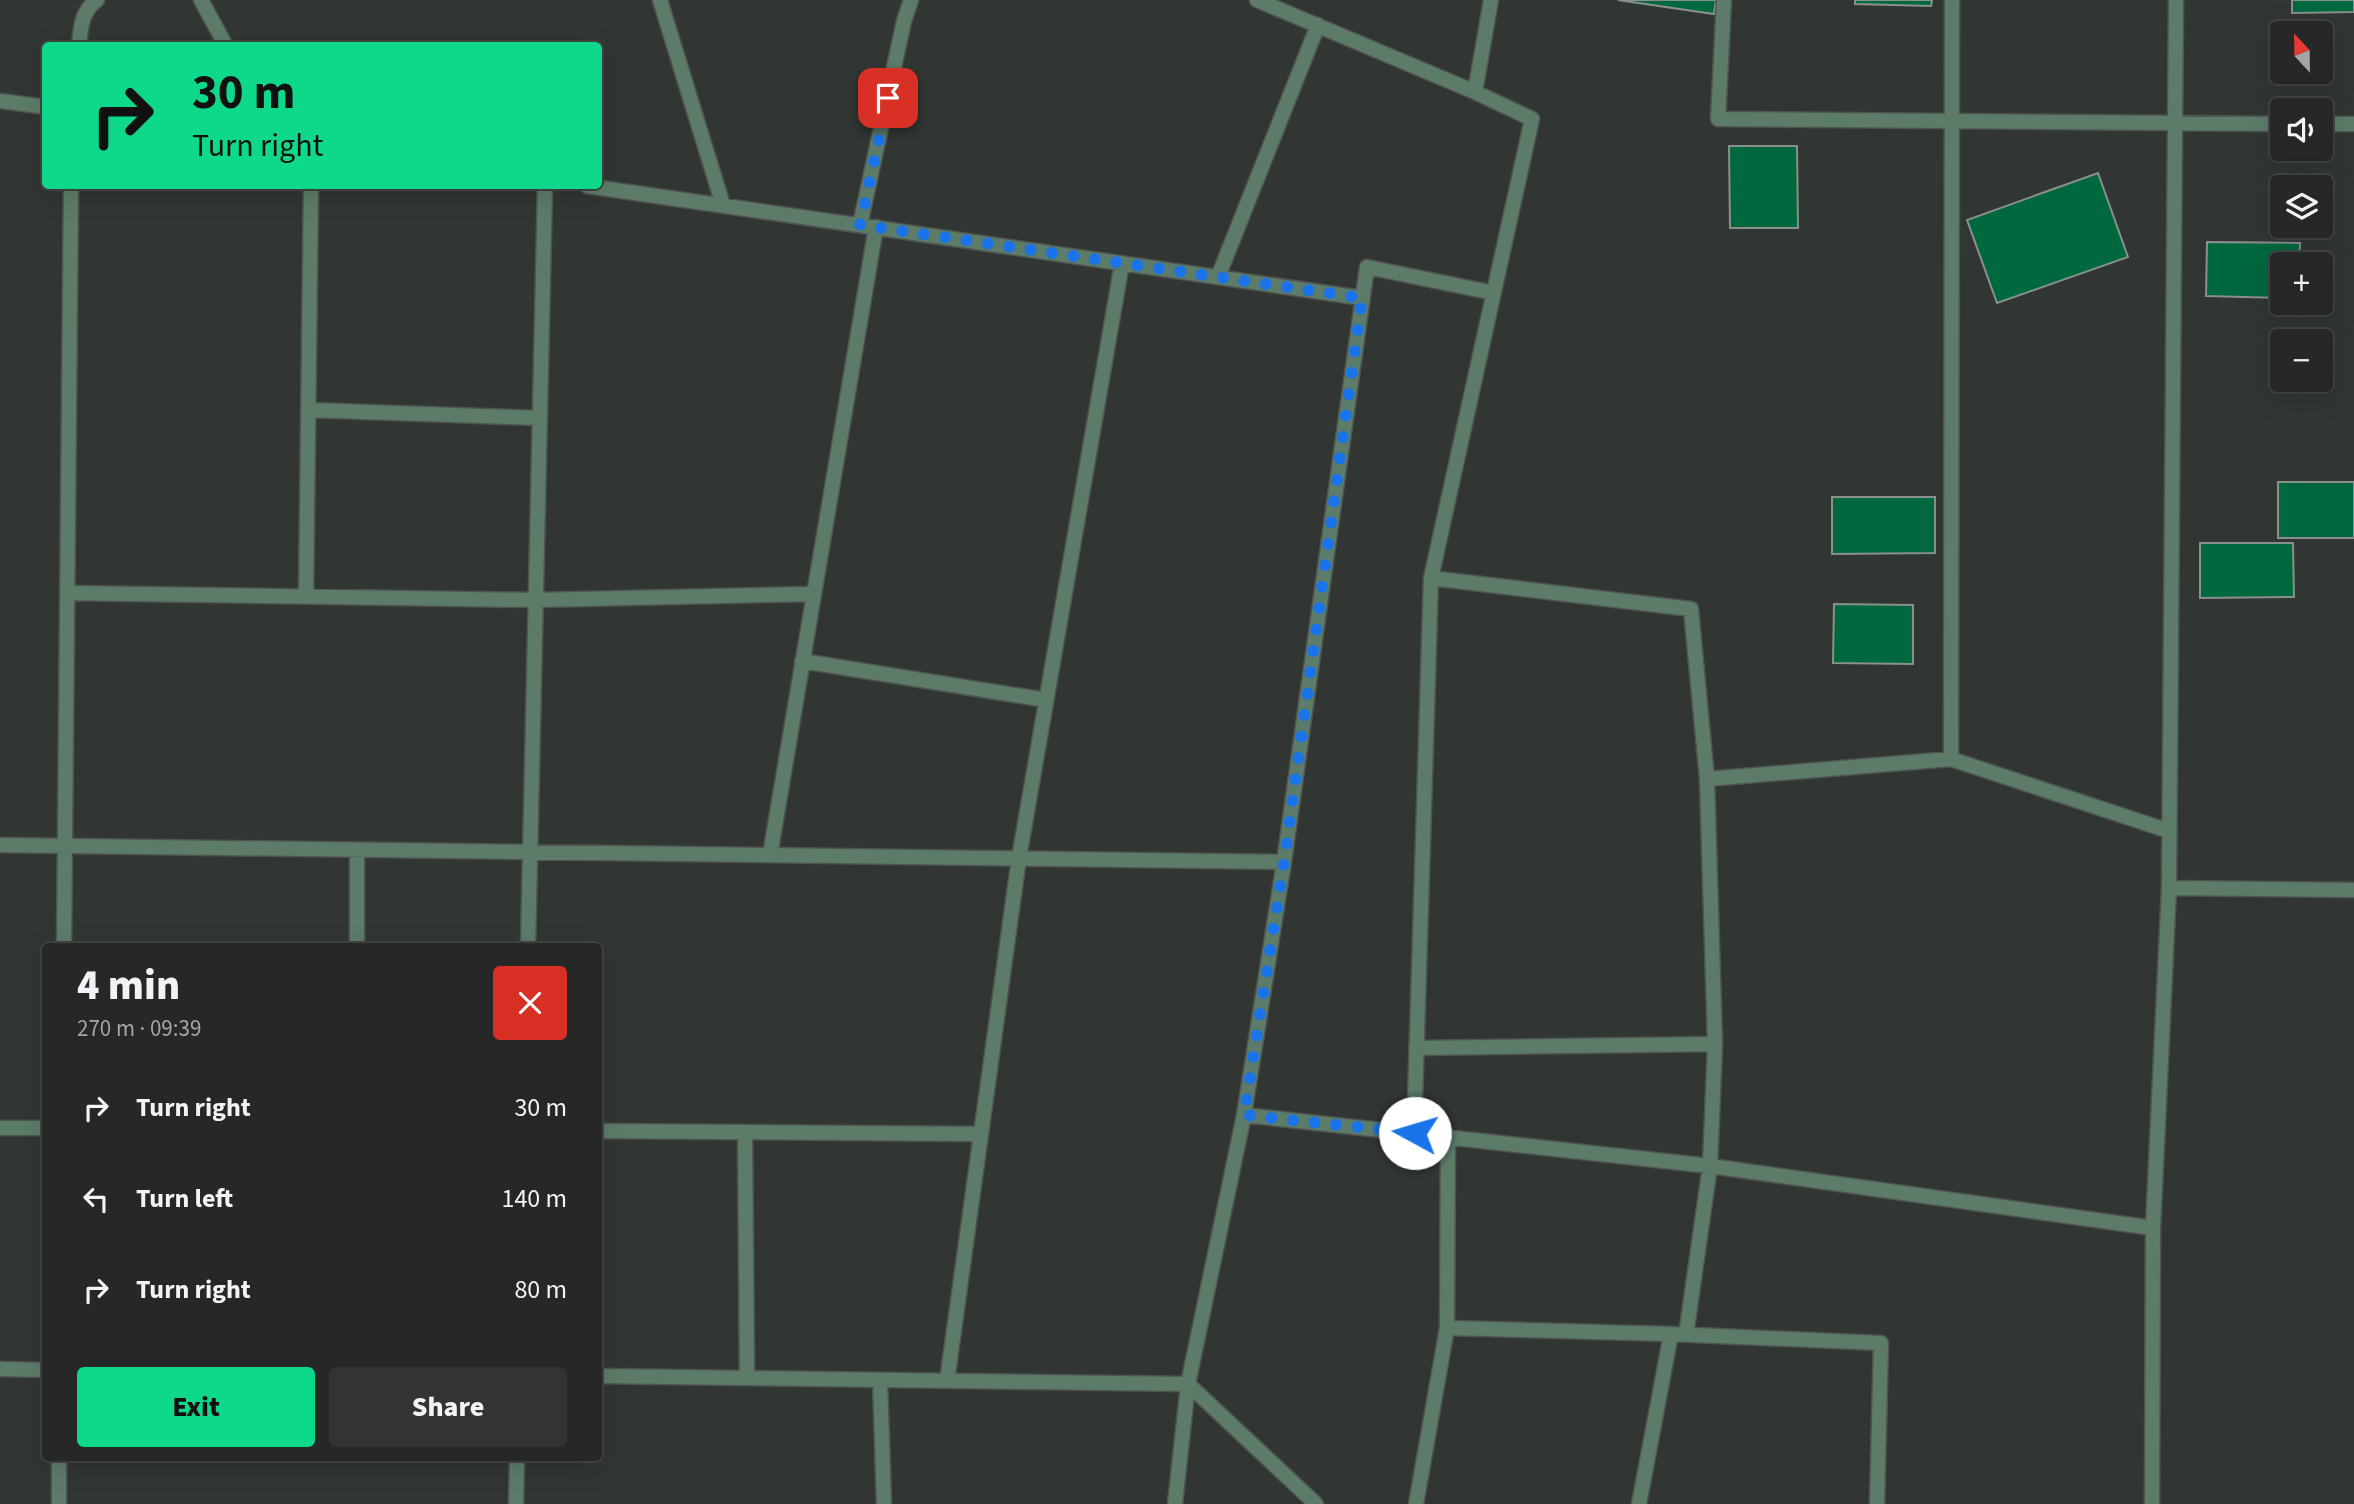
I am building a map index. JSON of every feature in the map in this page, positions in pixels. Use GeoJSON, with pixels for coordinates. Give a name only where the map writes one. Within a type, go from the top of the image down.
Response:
{"type":"FeatureCollection","features":[{"type":"Feature","properties":{"kind":"street"},"geometry":{"type":"LineString","coordinates":[[79,42],[82,18],[90,5],[97,0]]}},
{"type":"Feature","properties":{"kind":"street"},"geometry":{"type":"LineString","coordinates":[[201,0],[224,42]]}},
{"type":"Feature","properties":{"kind":"street"},"geometry":{"type":"LineString","coordinates":[[660,0],[723,205]]}},
{"type":"Feature","properties":{"kind":"street"},"geometry":{"type":"LineString","coordinates":[[860,225],[904,21],[911,0]]}},
{"type":"Feature","properties":{"kind":"street"},"geometry":{"type":"LineString","coordinates":[[1257,0],[1475,92],[1532,119],[1431,578],[1415,1133]]}},
{"type":"Feature","properties":{"kind":"street"},"geometry":{"type":"LineString","coordinates":[[1475,92],[1491,0]]}},
{"type":"Feature","properties":{"kind":"street"},"geometry":{"type":"LineString","coordinates":[[1724,0],[1718,119],[2270,124]]}},
{"type":"Feature","properties":{"kind":"street"},"geometry":{"type":"LineString","coordinates":[[1951,759],[1952,0]]}},
{"type":"Feature","properties":{"kind":"street"},"geometry":{"type":"LineString","coordinates":[[2152,1504],[2153,1228],[2169,888],[2176,0]]}},
{"type":"Feature","properties":{"kind":"street"},"geometry":{"type":"LineString","coordinates":[[1218,277],[1318,26]]}},
{"type":"Feature","properties":{"kind":"street"},"geometry":{"type":"LineString","coordinates":[[0,101],[42,106]]}},
{"type":"Feature","properties":{"kind":"street"},"geometry":{"type":"LineString","coordinates":[[2333,124],[2354,124]]}},
{"type":"Feature","properties":{"kind":"street"},"geometry":{"type":"LineString","coordinates":[[602,188],[1362,298]]}},
{"type":"Feature","properties":{"kind":"street"},"geometry":{"type":"LineString","coordinates":[[64,943],[71,189]]}},
{"type":"Feature","properties":{"kind":"street"},"geometry":{"type":"LineString","coordinates":[[306,597],[312,189]]}},
{"type":"Feature","properties":{"kind":"street"},"geometry":{"type":"LineString","coordinates":[[528,943],[545,189]]}},
{"type":"Feature","properties":{"kind":"street"},"geometry":{"type":"LineString","coordinates":[[770,855],[876,227]]}},
{"type":"Feature","properties":{"kind":"street"},"geometry":{"type":"LineString","coordinates":[[947,1381],[1019,858],[1122,263]]}},
{"type":"Feature","properties":{"kind":"street"},"geometry":{"type":"LineString","coordinates":[[1175,1504],[1188,1384],[1244,1115],[1284,862],[1367,267],[1494,293]]}},
{"type":"Feature","properties":{"kind":"street"},"geometry":{"type":"LineString","coordinates":[[308,410],[540,418]]}},
{"type":"Feature","properties":{"kind":"street"},"geometry":{"type":"LineString","coordinates":[[1431,578],[1691,609],[1707,779],[1715,1044],[1710,1166],[1678,1334],[1639,1504]]}},
{"type":"Feature","properties":{"kind":"street"},"geometry":{"type":"LineString","coordinates":[[67,593],[536,600],[814,594]]}},
{"type":"Feature","properties":{"kind":"street"},"geometry":{"type":"LineString","coordinates":[[802,660],[1046,700]]}},
{"type":"Feature","properties":{"kind":"street"},"geometry":{"type":"LineString","coordinates":[[1707,779],[1951,759],[2169,831]]}},
{"type":"Feature","properties":{"kind":"street"},"geometry":{"type":"LineString","coordinates":[[0,845],[1284,862]]}},
{"type":"Feature","properties":{"kind":"street"},"geometry":{"type":"LineString","coordinates":[[357,850],[357,943]]}},
{"type":"Feature","properties":{"kind":"street"},"geometry":{"type":"LineString","coordinates":[[2169,888],[2354,890]]}},
{"type":"Feature","properties":{"kind":"street"},"geometry":{"type":"LineString","coordinates":[[1416,1048],[1715,1044]]}},
{"type":"Feature","properties":{"kind":"street"},"geometry":{"type":"LineString","coordinates":[[1244,1115],[1710,1166],[2153,1228]]}},
{"type":"Feature","properties":{"kind":"street"},"geometry":{"type":"LineString","coordinates":[[0,1128],[42,1128]]}},
{"type":"Feature","properties":{"kind":"street"},"geometry":{"type":"LineString","coordinates":[[602,1131],[981,1134]]}},
{"type":"Feature","properties":{"kind":"street"},"geometry":{"type":"LineString","coordinates":[[745,1132],[747,1378]]}},
{"type":"Feature","properties":{"kind":"street"},"geometry":{"type":"LineString","coordinates":[[1416,1504],[1447,1328],[1448,1136]]}},
{"type":"Feature","properties":{"kind":"street"},"geometry":{"type":"LineString","coordinates":[[1447,1328],[1881,1343],[1877,1504]]}},
{"type":"Feature","properties":{"kind":"street"},"geometry":{"type":"LineString","coordinates":[[0,1369],[42,1370]]}},
{"type":"Feature","properties":{"kind":"street"},"geometry":{"type":"LineString","coordinates":[[602,1376],[1188,1384],[1316,1504]]}},
{"type":"Feature","properties":{"kind":"street"},"geometry":{"type":"LineString","coordinates":[[880,1380],[884,1504]]}},
{"type":"Feature","properties":{"kind":"street"},"geometry":{"type":"LineString","coordinates":[[59,1461],[59,1504]]}},
{"type":"Feature","properties":{"kind":"street"},"geometry":{"type":"LineString","coordinates":[[516,1504],[517,1461]]}},
{"type":"Feature","properties":{"kind":"building"},"geometry":{"type":"Polygon","coordinates":[[[1618,0],[1716,0],[1714,14],[1618,0]]]}},
{"type":"Feature","properties":{"kind":"building"},"geometry":{"type":"Polygon","coordinates":[[[1855,0],[1932,0],[1931,6],[1855,4],[1855,0]]]}},
{"type":"Feature","properties":{"kind":"building"},"geometry":{"type":"Polygon","coordinates":[[[2292,0],[2354,0],[2354,12],[2292,13],[2292,0]]]}},
{"type":"Feature","properties":{"kind":"building"},"geometry":{"type":"Polygon","coordinates":[[[1729,146],[1797,146],[1798,228],[1730,228],[1729,146]]]}},
{"type":"Feature","properties":{"kind":"building"},"geometry":{"type":"Polygon","coordinates":[[[2098,173],[2128,257],[1997,303],[1967,220],[2098,173]]]}},
{"type":"Feature","properties":{"kind":"building"},"geometry":{"type":"Polygon","coordinates":[[[2207,242],[2300,243],[2300,252],[2270,252],[2270,298],[2206,296],[2207,242]]]}},
{"type":"Feature","properties":{"kind":"building"},"geometry":{"type":"Polygon","coordinates":[[[2278,482],[2354,482],[2354,538],[2278,538],[2278,482]]]}},
{"type":"Feature","properties":{"kind":"building"},"geometry":{"type":"Polygon","coordinates":[[[1832,497],[1935,497],[1935,553],[1832,554],[1832,497]]]}},
{"type":"Feature","properties":{"kind":"building"},"geometry":{"type":"Polygon","coordinates":[[[2200,543],[2293,543],[2294,597],[2200,598],[2200,543]]]}},
{"type":"Feature","properties":{"kind":"building"},"geometry":{"type":"Polygon","coordinates":[[[1834,604],[1913,605],[1913,664],[1833,663],[1834,604]]]}},
{"type":"Feature","properties":{"kind":"route"},"geometry":{"type":"LineString","coordinates":[[888,98],[860,225],[1362,298],[1284,862],[1244,1115],[1415,1133]]}}]}
